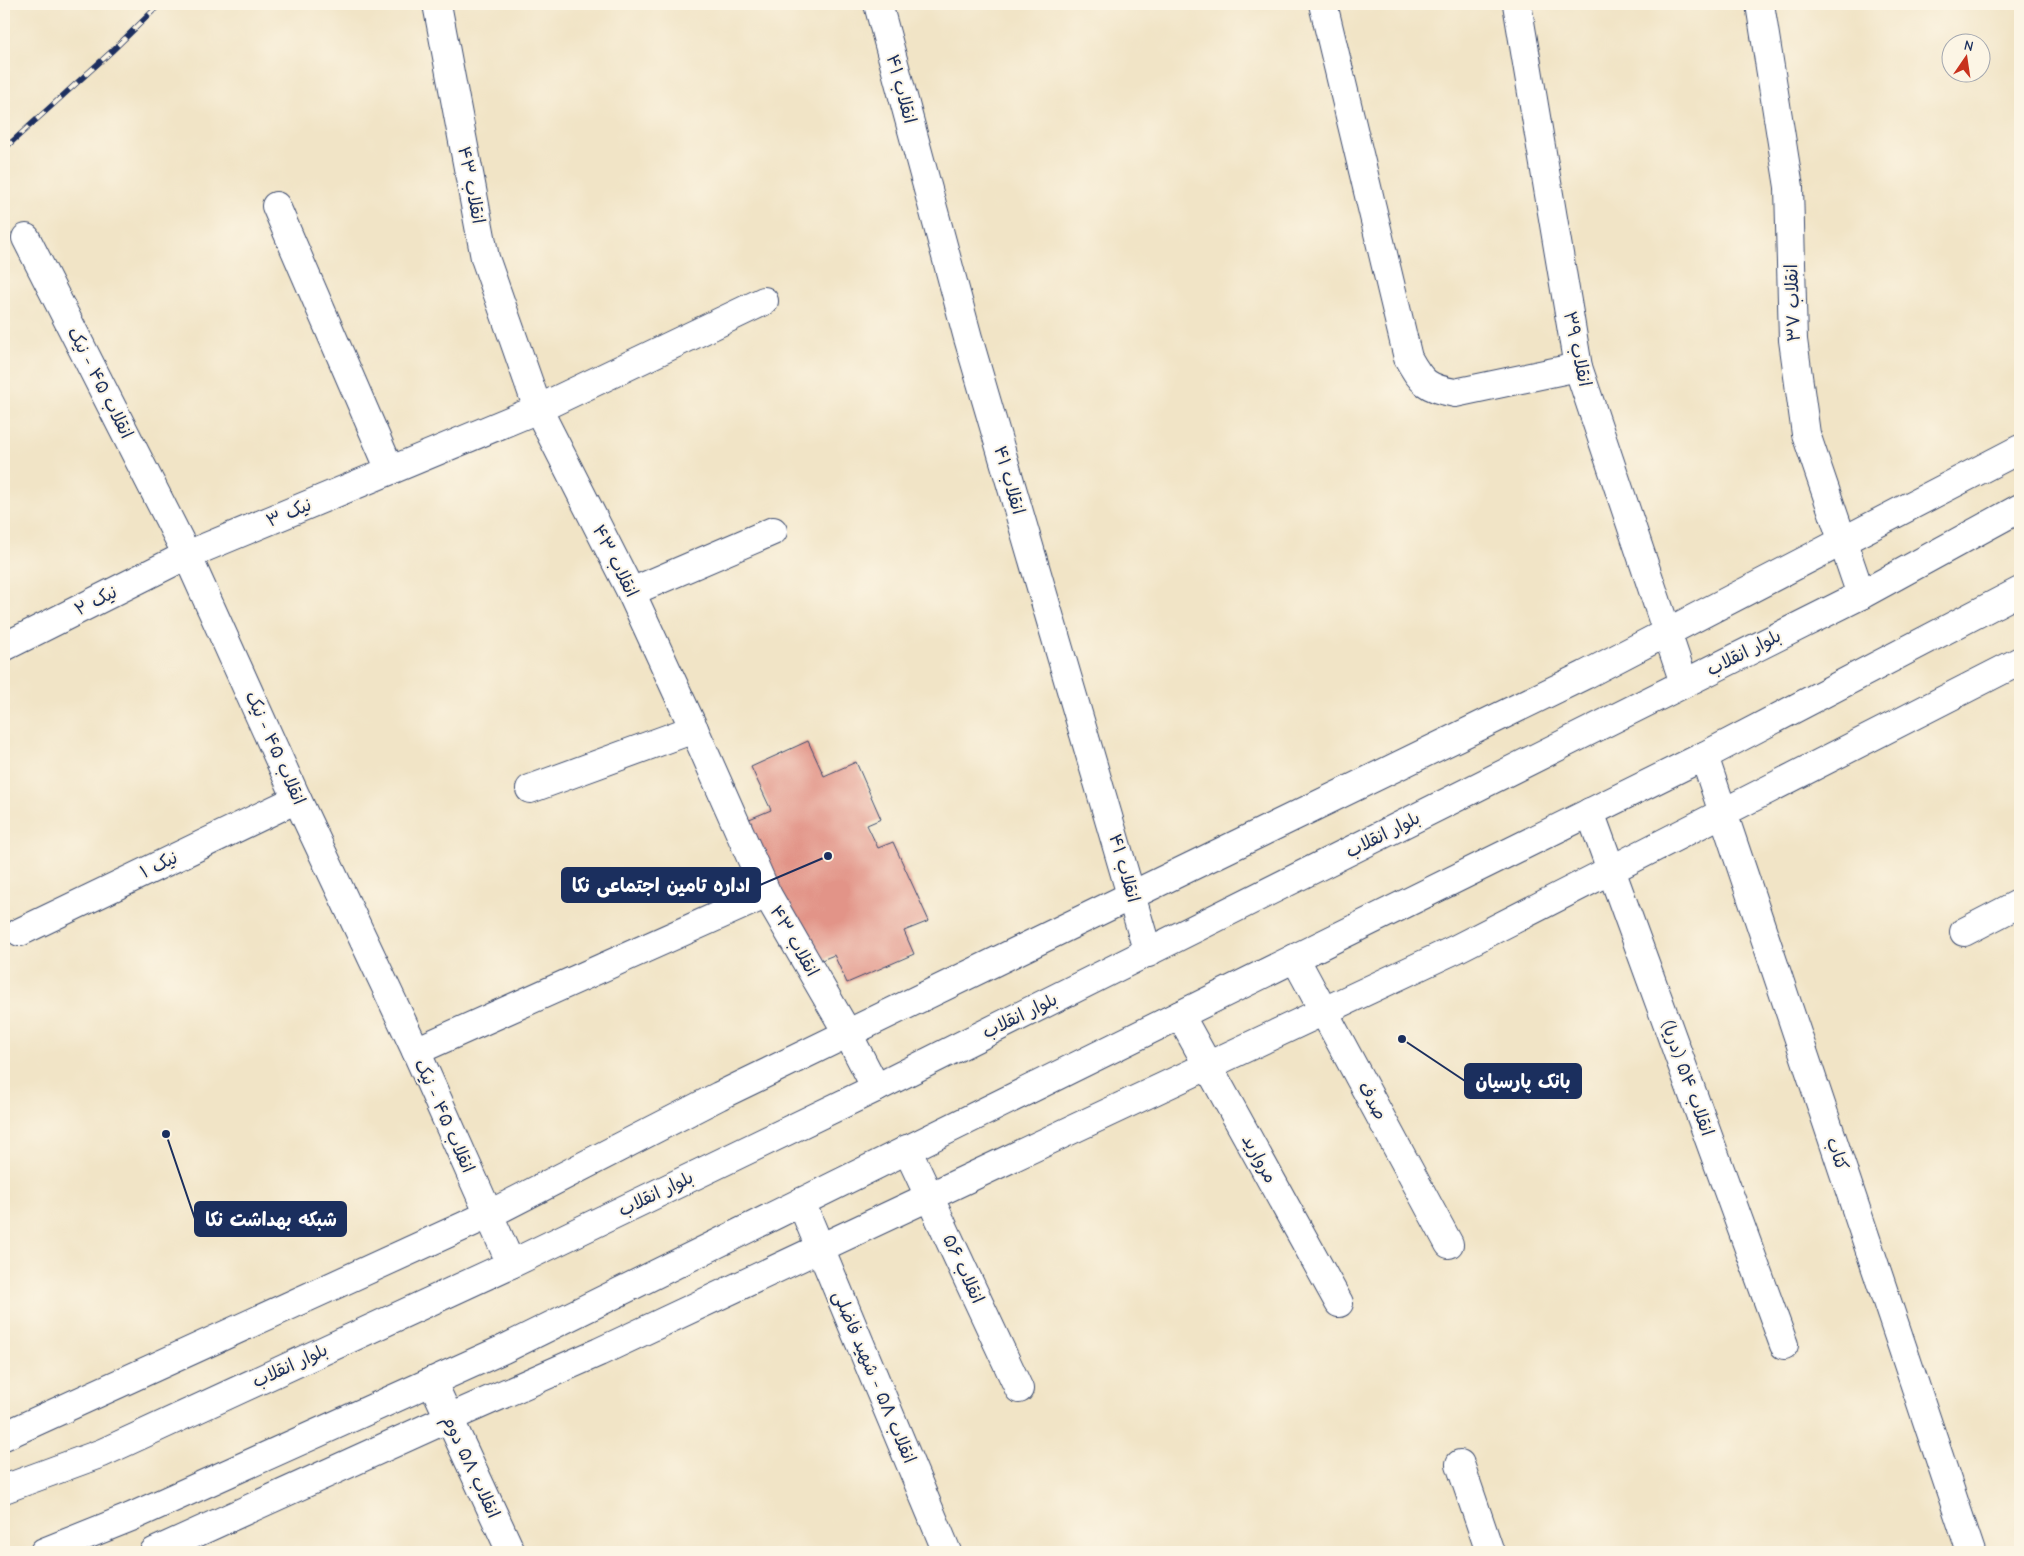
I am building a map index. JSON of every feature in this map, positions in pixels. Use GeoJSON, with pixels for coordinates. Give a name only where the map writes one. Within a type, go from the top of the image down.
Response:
{"type":"FeatureCollection","features":[{"type":"Feature","properties":{"kind":"street","name":"انقلاب ۴۳"},"geometry":{"type":"LineString","coordinates":[[437,4],[485,258],[538,409],[631,592],[767,894],[848,1034],[876,1088]]}},
{"type":"Feature","properties":{"kind":"street","name":"انقلاب ۴۱"},"geometry":{"type":"LineString","coordinates":[[878,4],[968,338],[1148,953]]}},
{"type":"Feature","properties":{"kind":"street"},"geometry":{"type":"LineString","coordinates":[[1322,4],[1408,358],[1420,379],[1437,390],[1455,393],[1578,367]]}},
{"type":"Feature","properties":{"kind":"street","name":"انقلاب ۳۹"},"geometry":{"type":"LineString","coordinates":[[1517,4],[1578,367],[1684,683]]}},
{"type":"Feature","properties":{"kind":"street","name":"انقلاب ۳۷"},"geometry":{"type":"LineString","coordinates":[[1760,4],[1789,187],[1793,340],[1806,434],[1860,595]]}},
{"type":"Feature","properties":{"kind":"street"},"geometry":{"type":"LineString","coordinates":[[276,206],[390,470]]}},
{"type":"Feature","properties":{"kind":"street","name":"انقلاب ۴۵ - نیک"},"geometry":{"type":"LineString","coordinates":[[26,238],[187,555],[297,799],[416,1052],[511,1264]]}},
{"type":"Feature","properties":{"kind":"street","name":"نیک ۳"},"geometry":{"type":"LineString","coordinates":[[187,555],[538,409],[764,301]]}},
{"type":"Feature","properties":{"kind":"street"},"geometry":{"type":"LineString","coordinates":[[4,1436],[488,1215],[719,1096],[1131,894],[1585,675],[2020,449]]}},
{"type":"Feature","properties":{"kind":"street","name":"بلوار انقلاب"},"geometry":{"type":"LineString","coordinates":[[4,1489],[102,1453],[511,1264],[876,1088],[1860,595],[2020,508]]}},
{"type":"Feature","properties":{"kind":"street"},"geometry":{"type":"LineString","coordinates":[[631,592],[773,531]]}},
{"type":"Feature","properties":{"kind":"street","name":"نیک ۲"},"geometry":{"type":"LineString","coordinates":[[4,646],[187,555]]}},
{"type":"Feature","properties":{"kind":"street"},"geometry":{"type":"LineString","coordinates":[[44,1552],[131,1517],[504,1349],[1704,756],[2020,591]]}},
{"type":"Feature","properties":{"kind":"street"},"geometry":{"type":"LineString","coordinates":[[154,1552],[599,1352],[1456,949],[2020,661]]}},
{"type":"Feature","properties":{"kind":"street"},"geometry":{"type":"LineString","coordinates":[[530,789],[694,729]]}},
{"type":"Feature","properties":{"kind":"street","name":"کتاب"},"geometry":{"type":"LineString","coordinates":[[1704,756],[1971,1552]]}},
{"type":"Feature","properties":{"kind":"street","name":"نیک ۱"},"geometry":{"type":"LineString","coordinates":[[20,932],[297,799]]}},
{"type":"Feature","properties":{"kind":"street","name":"انقلاب ۵۴ (دریا)"},"geometry":{"type":"LineString","coordinates":[[1590,812],[1784,1345]]}},
{"type":"Feature","properties":{"kind":"street"},"geometry":{"type":"LineString","coordinates":[[416,1052],[767,894]]}},
{"type":"Feature","properties":{"kind":"street"},"geometry":{"type":"LineString","coordinates":[[1964,932],[2020,902]]}},
{"type":"Feature","properties":{"kind":"street","name":"صدف"},"geometry":{"type":"LineString","coordinates":[[1295,958],[1449,1244]]}},
{"type":"Feature","properties":{"kind":"street","name":"مروارید"},"geometry":{"type":"LineString","coordinates":[[1180,1015],[1340,1303]]}},
{"type":"Feature","properties":{"kind":"street","name":"انقلاب ۵۶"},"geometry":{"type":"LineString","coordinates":[[907,1149],[1019,1389]]}},
{"type":"Feature","properties":{"kind":"street","name":"انقلاب ۵۸ - شهید فاضلی"},"geometry":{"type":"LineString","coordinates":[[801,1202],[947,1552]]}},
{"type":"Feature","properties":{"kind":"street","name":"انقلاب ۵۸ دوم"},"geometry":{"type":"LineString","coordinates":[[432,1381],[510,1552]]}},
{"type":"Feature","properties":{"kind":"street"},"geometry":{"type":"LineString","coordinates":[[1460,1464],[1490,1552]]}},
{"type":"Feature","properties":{"kind":"building"},"geometry":{"type":"Polygon","coordinates":[[[808,741],[824,776],[856,762],[881,819],[867,825],[878,848],[893,842],[929,921],[904,931],[914,954],[847,983],[834,955],[812,964],[747,820],[771,810],[751,767],[808,741]]]}},
{"type":"Feature","properties":{"kind":"railway"},"geometry":{"type":"LineString","coordinates":[[4,149],[112,51],[160,4]]}},
{"type":"Feature","properties":{"kind":"place","name":"اداره تامین اجتماعی نکا"},"geometry":{"type":"Point","coordinates":[828,856]}},
{"type":"Feature","properties":{"kind":"place","name":"بانک پارسیان"},"geometry":{"type":"Point","coordinates":[1402,1039]}},
{"type":"Feature","properties":{"kind":"place","name":"شبکه بهداشت نکا"},"geometry":{"type":"Point","coordinates":[166,1134]}}]}
